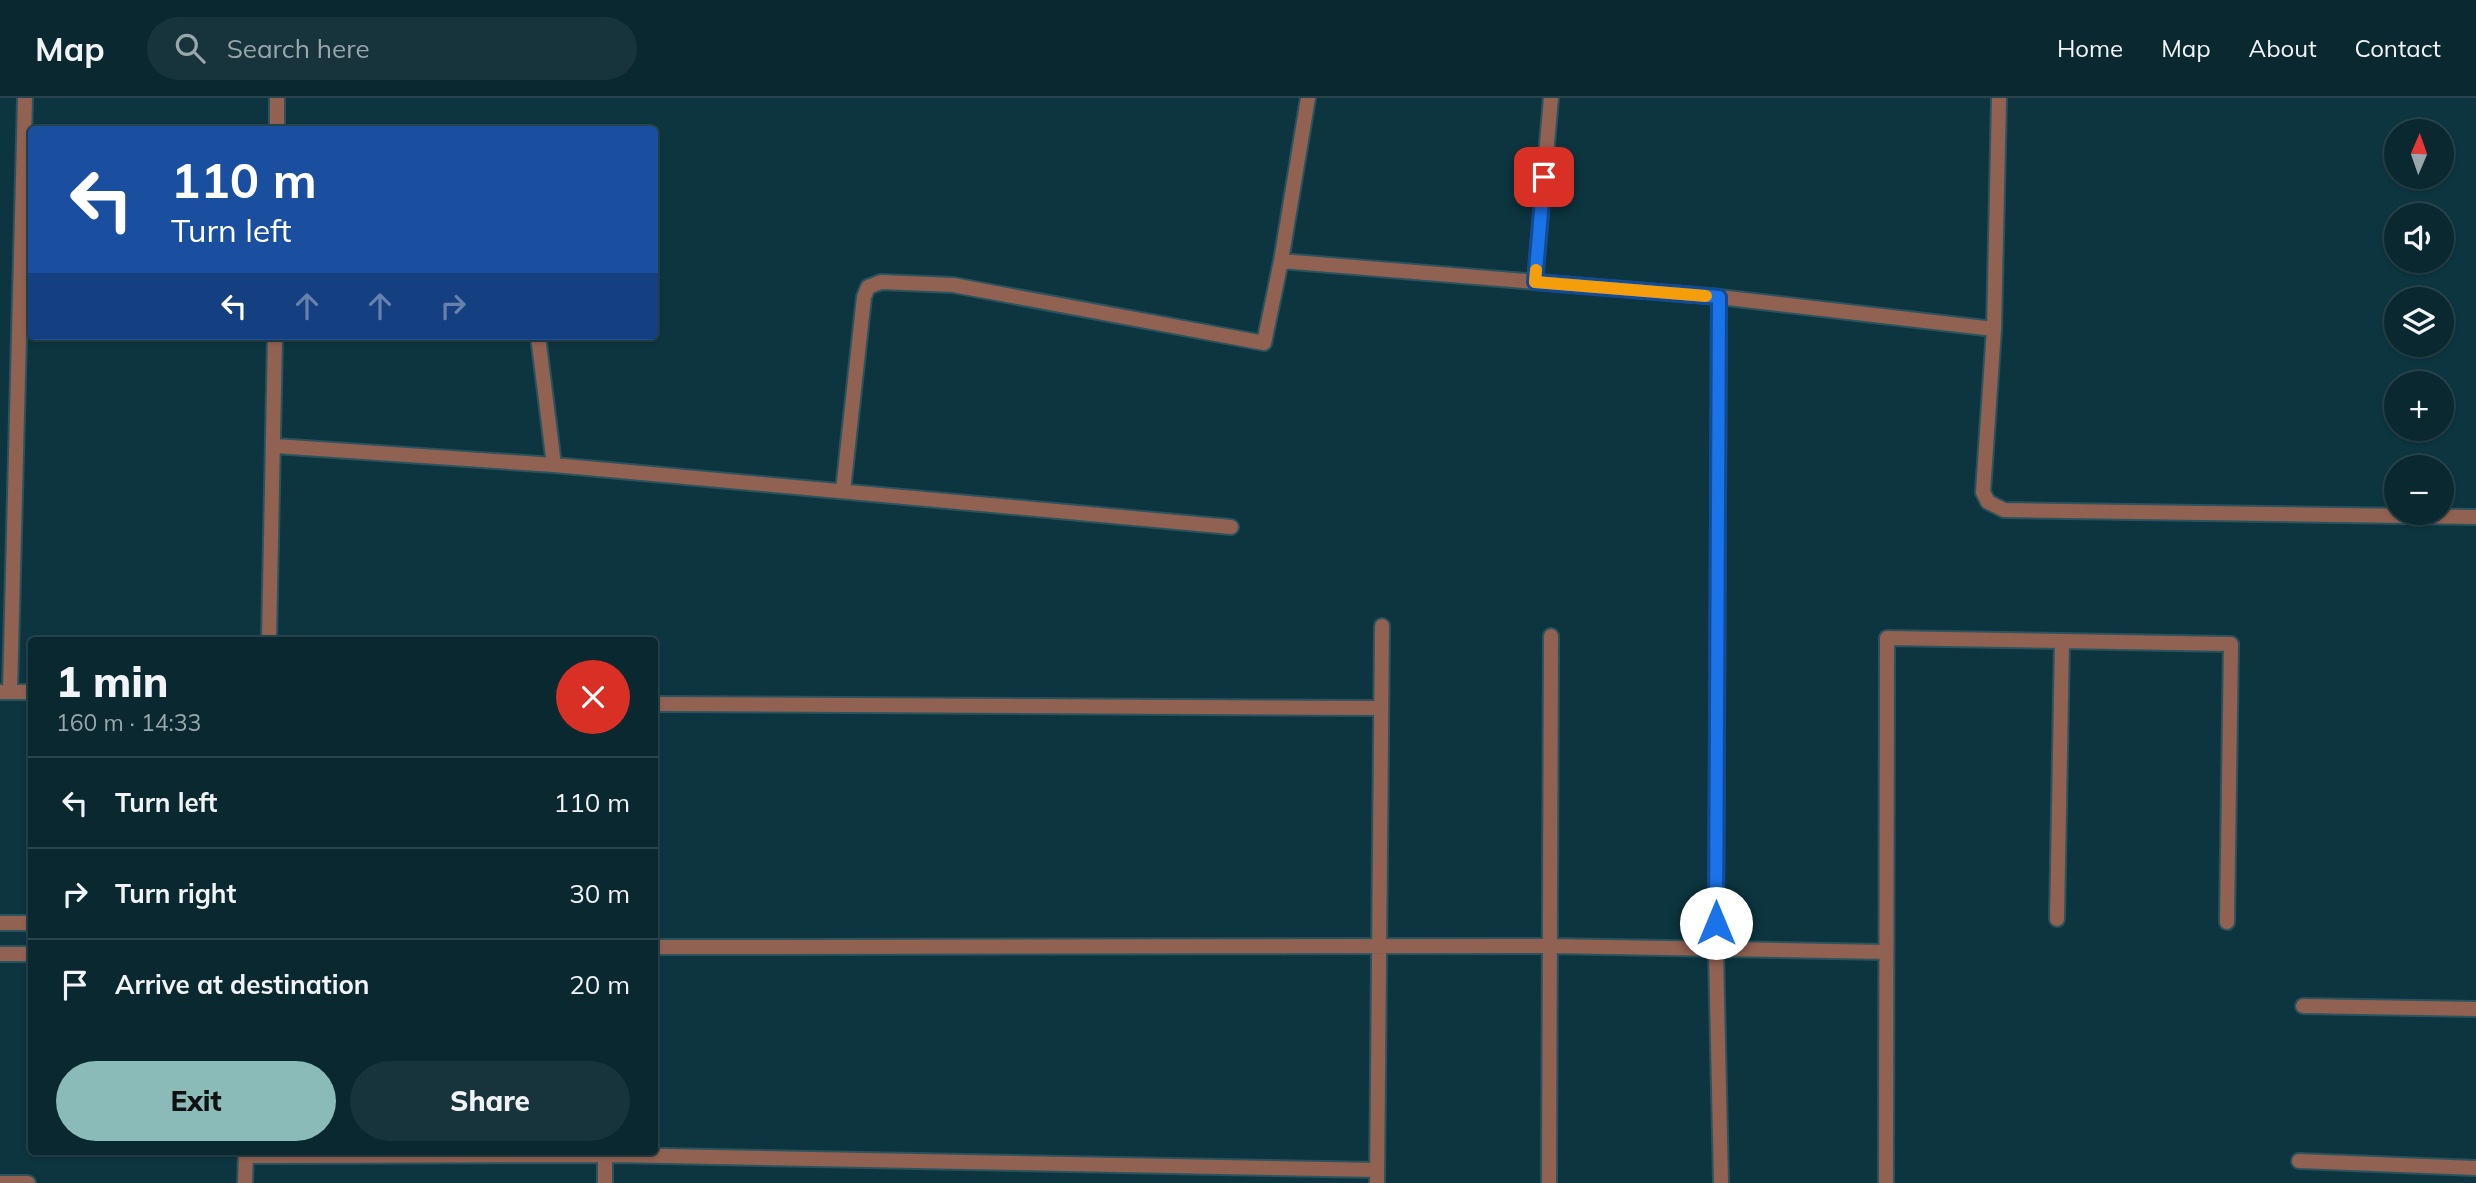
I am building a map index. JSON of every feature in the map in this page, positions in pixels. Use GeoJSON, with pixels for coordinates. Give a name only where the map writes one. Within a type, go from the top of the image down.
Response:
{"type":"FeatureCollection","features":[{"type":"Feature","properties":{"kind":"street"},"geometry":{"type":"LineString","coordinates":[[25,98],[5,692],[28,692]]}},
{"type":"Feature","properties":{"kind":"street"},"geometry":{"type":"LineString","coordinates":[[276,126],[277,98]]}},
{"type":"Feature","properties":{"kind":"street"},"geometry":{"type":"LineString","coordinates":[[843,491],[864,297],[868,287],[881,282],[953,285],[1264,343],[1281,261],[1308,98]]}},
{"type":"Feature","properties":{"kind":"street"},"geometry":{"type":"LineString","coordinates":[[1535,282],[1551,98]]}},
{"type":"Feature","properties":{"kind":"street"},"geometry":{"type":"LineString","coordinates":[[1999,98],[1994,329],[1983,492],[1988,502],[2004,510],[2476,517]]}},
{"type":"Feature","properties":{"kind":"street"},"geometry":{"type":"LineString","coordinates":[[1281,261],[1719,297],[1994,329]]}},
{"type":"Feature","properties":{"kind":"street"},"geometry":{"type":"LineString","coordinates":[[1719,297],[1716,951],[1721,1183]]}},
{"type":"Feature","properties":{"kind":"street"},"geometry":{"type":"LineString","coordinates":[[269,637],[275,446],[275,340]]}},
{"type":"Feature","properties":{"kind":"street"},"geometry":{"type":"LineString","coordinates":[[538,340],[554,465]]}},
{"type":"Feature","properties":{"kind":"street"},"geometry":{"type":"LineString","coordinates":[[275,446],[554,465],[1231,527]]}},
{"type":"Feature","properties":{"kind":"street"},"geometry":{"type":"LineString","coordinates":[[647,1155],[1377,1176],[1382,626]]}},
{"type":"Feature","properties":{"kind":"street"},"geometry":{"type":"LineString","coordinates":[[1549,1183],[1551,636]]}},
{"type":"Feature","properties":{"kind":"street"},"geometry":{"type":"LineString","coordinates":[[1886,1183],[1887,638],[2231,644],[2227,922]]}},
{"type":"Feature","properties":{"kind":"street"},"geometry":{"type":"LineString","coordinates":[[2057,919],[2062,641]]}},
{"type":"Feature","properties":{"kind":"street"},"geometry":{"type":"LineString","coordinates":[[658,704],[1380,708]]}},
{"type":"Feature","properties":{"kind":"street"},"geometry":{"type":"LineString","coordinates":[[0,923],[28,923]]}},
{"type":"Feature","properties":{"kind":"street"},"geometry":{"type":"LineString","coordinates":[[658,947],[1551,946],[1885,952]]}},
{"type":"Feature","properties":{"kind":"street"},"geometry":{"type":"LineString","coordinates":[[0,954],[28,954]]}},
{"type":"Feature","properties":{"kind":"street"},"geometry":{"type":"LineString","coordinates":[[2303,1006],[2476,1009]]}},
{"type":"Feature","properties":{"kind":"street"},"geometry":{"type":"LineString","coordinates":[[245,1183],[246,1155]]}},
{"type":"Feature","properties":{"kind":"street"},"geometry":{"type":"LineString","coordinates":[[605,1183],[612,1155]]}},
{"type":"Feature","properties":{"kind":"street"},"geometry":{"type":"LineString","coordinates":[[2299,1161],[2476,1168]]}},
{"type":"Feature","properties":{"kind":"street"},"geometry":{"type":"LineString","coordinates":[[0,1183],[28,1183]]}},
{"type":"Feature","properties":{"kind":"slow traffic"},"geometry":{"type":"LineString","coordinates":[[1536,270],[1535,282],[1706,296]]}},
{"type":"Feature","properties":{"kind":"route"},"geometry":{"type":"LineString","coordinates":[[1544,177],[1535,282],[1719,297],[1716,923]]}}]}
